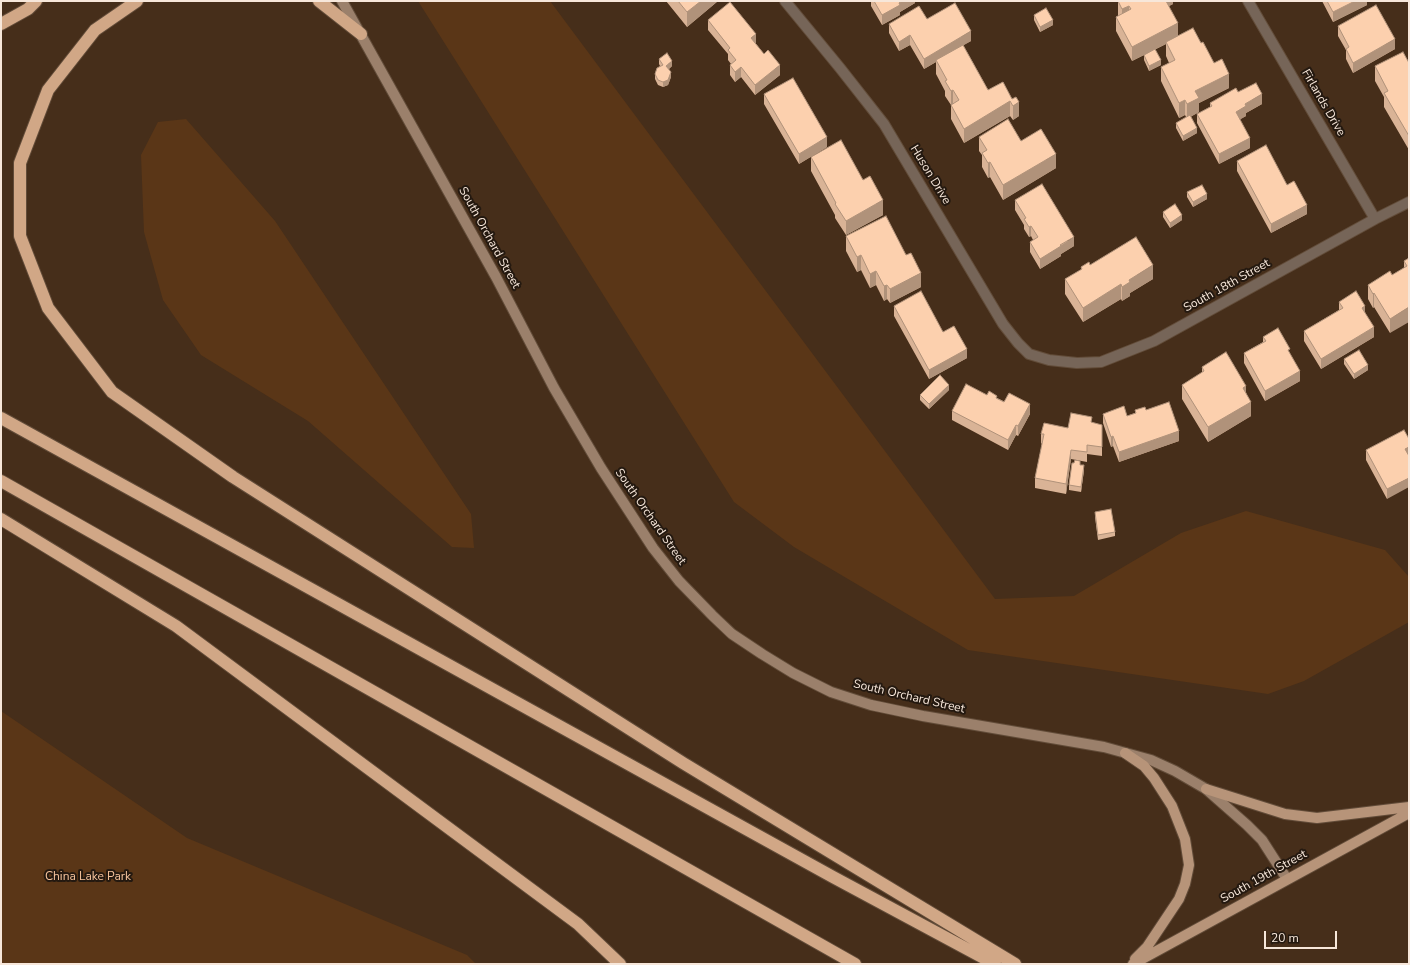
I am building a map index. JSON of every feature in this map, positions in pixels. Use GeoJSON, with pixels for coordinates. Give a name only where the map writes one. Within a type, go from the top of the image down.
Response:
{"type":"FeatureCollection","features":[{"type":"Feature","properties":{"kind":"highway"},"geometry":{"type":"LineString","coordinates":[[1,24],[28,9],[36,1]]}},
{"type":"Feature","properties":{"kind":"highway"},"geometry":{"type":"LineString","coordinates":[[137,1],[95,30],[48,90],[20,163],[20,236],[48,308],[112,392],[233,477],[683,763],[1016,964]]}},
{"type":"Feature","properties":{"kind":"highway"},"geometry":{"type":"LineString","coordinates":[[319,1],[361,34]]}},
{"type":"Feature","properties":{"kind":"highway"},"geometry":{"type":"LineString","coordinates":[[1,418],[832,876],[995,964]]}},
{"type":"Feature","properties":{"kind":"highway"},"geometry":{"type":"LineString","coordinates":[[1,482],[855,964]]}},
{"type":"Feature","properties":{"kind":"highway"},"geometry":{"type":"LineString","coordinates":[[1,519],[176,626],[578,924],[620,964]]}},
{"type":"Feature","properties":{"kind":"main road","name":"South Orchard Street"},"geometry":{"type":"LineString","coordinates":[[342,1],[492,270],[554,388],[601,468],[653,548],[679,581],[732,634],[793,673],[831,692],[871,705],[923,716],[1104,747],[1151,760],[1176,771],[1206,789],[1247,825],[1262,840],[1286,879]]}},
{"type":"Feature","properties":{"kind":"main road"},"geometry":{"type":"LineString","coordinates":[[1125,753],[1144,766],[1154,778],[1172,806],[1185,839],[1189,866],[1179,899],[1150,949],[1131,964]]}},
{"type":"Feature","properties":{"kind":"main road"},"geometry":{"type":"LineString","coordinates":[[1206,789],[1285,814],[1317,818],[1409,807]]}},
{"type":"Feature","properties":{"kind":"main road","name":"South 19th Street"},"geometry":{"type":"LineString","coordinates":[[1150,949],[1286,879],[1409,813]]}},
{"type":"Feature","properties":{"kind":"street","name":"Huson Drive"},"geometry":{"type":"LineString","coordinates":[[785,1],[884,124],[1003,324],[1029,354],[1049,360]]}},
{"type":"Feature","properties":{"kind":"street","name":"Firlands Drive"},"geometry":{"type":"LineString","coordinates":[[1248,1],[1375,219]]}},
{"type":"Feature","properties":{"kind":"street","name":"South 18th Street"},"geometry":{"type":"LineString","coordinates":[[1049,360],[1077,363],[1102,362],[1154,341],[1375,219],[1409,202]]}},
{"type":"Feature","properties":{"kind":"green space"},"geometry":{"type":"Polygon","coordinates":[[[418,1],[550,1],[995,599],[1074,596],[1181,533],[1246,511],[1385,550],[1409,577],[1409,622],[1304,681],[1268,694],[968,650],[794,547],[734,502],[418,1]]]}},
{"type":"Feature","properties":{"kind":"green space"},"geometry":{"type":"Polygon","coordinates":[[[186,119],[275,221],[471,514],[474,548],[452,547],[308,421],[201,355],[163,300],[144,232],[141,155],[158,122],[186,119]]]}},
{"type":"Feature","properties":{"kind":"green space","name":"China Lake Park"},"geometry":{"type":"Polygon","coordinates":[[[1,711],[187,838],[467,955],[476,964],[1,964],[1,711]]]}},
{"type":"Feature","properties":{"kind":"building"},"geometry":{"type":"Polygon","coordinates":[[[678,1],[701,1],[687,12],[678,1]]]}},
{"type":"Feature","properties":{"kind":"building"},"geometry":{"type":"Polygon","coordinates":[[[874,1],[902,1],[899,3],[900,5],[882,15],[874,1]]]}},
{"type":"Feature","properties":{"kind":"building"},"geometry":{"type":"Polygon","coordinates":[[[1118,1],[1166,1],[1178,23],[1132,47],[1116,17],[1131,9],[1129,6],[1122,9],[1118,1]]]}},
{"type":"Feature","properties":{"kind":"building"},"geometry":{"type":"Polygon","coordinates":[[[1327,1],[1355,1],[1333,12],[1327,1]]]}},
{"type":"Feature","properties":{"kind":"building"},"geometry":{"type":"Polygon","coordinates":[[[730,2],[756,34],[751,38],[764,54],[768,50],[780,65],[755,85],[741,67],[735,72],[730,65],[736,60],[728,50],[730,48],[708,20],[730,2]]]}},
{"type":"Feature","properties":{"kind":"building"},"geometry":{"type":"Polygon","coordinates":[[[955,3],[971,31],[924,59],[910,35],[899,42],[889,24],[919,6],[927,19],[955,3]]]}},
{"type":"Feature","properties":{"kind":"building"},"geometry":{"type":"Polygon","coordinates":[[[1376,5],[1395,39],[1353,63],[1346,49],[1349,47],[1338,26],[1376,5]]]}},
{"type":"Feature","properties":{"kind":"building"},"geometry":{"type":"Polygon","coordinates":[[[1046,8],[1053,20],[1040,27],[1034,15],[1046,8]]]}},
{"type":"Feature","properties":{"kind":"building"},"geometry":{"type":"Polygon","coordinates":[[[1193,28],[1201,43],[1203,42],[1214,63],[1222,59],[1229,74],[1195,91],[1199,98],[1187,104],[1185,100],[1179,103],[1161,67],[1175,60],[1166,42],[1193,28]]]}},
{"type":"Feature","properties":{"kind":"building"},"geometry":{"type":"Polygon","coordinates":[[[963,45],[988,90],[1003,82],[1012,99],[1016,97],[1019,102],[1013,106],[1010,101],[964,129],[951,105],[959,100],[945,81],[947,80],[936,60],[963,45]]]}},
{"type":"Feature","properties":{"kind":"building"},"geometry":{"type":"Polygon","coordinates":[[[1155,49],[1161,60],[1149,66],[1144,55],[1155,49]]]}},
{"type":"Feature","properties":{"kind":"building"},"geometry":{"type":"Polygon","coordinates":[[[1403,52],[1409,63],[1409,136],[1384,93],[1388,91],[1375,66],[1403,52]]]}},
{"type":"Feature","properties":{"kind":"building"},"geometry":{"type":"Polygon","coordinates":[[[667,53],[672,61],[666,66],[671,72],[668,80],[663,82],[658,80],[655,74],[657,68],[663,65],[659,59],[667,53]]]}},
{"type":"Feature","properties":{"kind":"building"},"geometry":{"type":"Polygon","coordinates":[[[793,78],[827,137],[799,154],[764,94],[793,78]]]}},
{"type":"Feature","properties":{"kind":"building"},"geometry":{"type":"Polygon","coordinates":[[[1256,83],[1262,94],[1245,104],[1246,106],[1236,112],[1250,138],[1219,154],[1197,114],[1212,106],[1210,103],[1236,88],[1238,92],[1256,83]]]}},
{"type":"Feature","properties":{"kind":"building"},"geometry":{"type":"Polygon","coordinates":[[[1190,115],[1197,128],[1183,136],[1176,123],[1190,115]]]}},
{"type":"Feature","properties":{"kind":"building"},"geometry":{"type":"Polygon","coordinates":[[[1008,119],[1021,141],[1041,129],[1056,154],[1003,185],[990,162],[988,163],[982,153],[987,150],[979,137],[1008,119]]]}},
{"type":"Feature","properties":{"kind":"building"},"geometry":{"type":"Polygon","coordinates":[[[841,140],[863,180],[870,176],[883,200],[846,221],[835,204],[836,203],[811,157],[841,140]]]}},
{"type":"Feature","properties":{"kind":"building"},"geometry":{"type":"Polygon","coordinates":[[[1266,145],[1287,185],[1294,181],[1307,205],[1271,224],[1237,161],[1266,145]]]}},
{"type":"Feature","properties":{"kind":"building"},"geometry":{"type":"Polygon","coordinates":[[[1042,184],[1074,237],[1040,259],[1030,242],[1038,237],[1031,226],[1029,227],[1024,219],[1026,218],[1015,200],[1042,184]]]}},
{"type":"Feature","properties":{"kind":"building"},"geometry":{"type":"Polygon","coordinates":[[[1202,185],[1207,194],[1193,202],[1187,192],[1202,185]]]}},
{"type":"Feature","properties":{"kind":"building"},"geometry":{"type":"Polygon","coordinates":[[[1175,204],[1182,215],[1170,223],[1163,212],[1175,204]]]}},
{"type":"Feature","properties":{"kind":"building"},"geometry":{"type":"Polygon","coordinates":[[[886,216],[906,255],[911,253],[921,273],[890,289],[887,285],[884,286],[876,271],[870,274],[861,255],[857,257],[846,236],[886,216]]]}},
{"type":"Feature","properties":{"kind":"building"},"geometry":{"type":"Polygon","coordinates":[[[1136,237],[1153,265],[1129,280],[1130,282],[1122,287],[1121,284],[1083,308],[1065,279],[1082,269],[1081,267],[1089,262],[1090,265],[1136,237]]]}},
{"type":"Feature","properties":{"kind":"building"},"geometry":{"type":"Polygon","coordinates":[[[1409,258],[1409,307],[1390,319],[1368,285],[1390,271],[1392,275],[1407,266],[1404,261],[1409,258]]]}},
{"type":"Feature","properties":{"kind":"building"},"geometry":{"type":"Polygon","coordinates":[[[921,291],[943,332],[954,326],[967,349],[929,370],[894,306],[921,291]]]}},
{"type":"Feature","properties":{"kind":"building"},"geometry":{"type":"Polygon","coordinates":[[[1356,291],[1365,306],[1362,308],[1374,327],[1321,359],[1304,331],[1343,308],[1339,302],[1356,291]]]}},
{"type":"Feature","properties":{"kind":"building"},"geometry":{"type":"Polygon","coordinates":[[[1278,328],[1300,371],[1265,391],[1244,353],[1266,341],[1263,337],[1278,328]]]}},
{"type":"Feature","properties":{"kind":"building"},"geometry":{"type":"Polygon","coordinates":[[[1359,350],[1368,365],[1354,374],[1344,359],[1359,350]]]}},
{"type":"Feature","properties":{"kind":"building"},"geometry":{"type":"Polygon","coordinates":[[[1226,352],[1246,386],[1243,388],[1251,402],[1208,427],[1182,385],[1204,371],[1202,367],[1226,352]]]}},
{"type":"Feature","properties":{"kind":"building"},"geometry":{"type":"Polygon","coordinates":[[[940,375],[949,385],[929,404],[920,395],[940,375]]]}},
{"type":"Feature","properties":{"kind":"building"},"geometry":{"type":"Polygon","coordinates":[[[966,384],[987,395],[989,391],[997,396],[996,398],[1004,402],[1009,393],[1030,404],[1018,426],[1016,425],[1008,440],[952,411],[966,384]]]}},
{"type":"Feature","properties":{"kind":"building"},"geometry":{"type":"Polygon","coordinates":[[[1169,402],[1179,431],[1119,452],[1113,436],[1111,437],[1103,414],[1124,406],[1127,416],[1136,413],[1135,410],[1145,407],[1146,410],[1169,402]]]}},
{"type":"Feature","properties":{"kind":"building"},"geometry":{"type":"Polygon","coordinates":[[[1071,413],[1092,417],[1091,422],[1102,425],[1102,447],[1087,445],[1087,452],[1071,450],[1066,484],[1035,478],[1044,434],[1041,434],[1044,423],[1068,428],[1071,413]]]}},
{"type":"Feature","properties":{"kind":"building"},"geometry":{"type":"Polygon","coordinates":[[[1404,430],[1409,439],[1409,447],[1405,449],[1409,456],[1409,478],[1387,489],[1366,450],[1404,430]]]}},
{"type":"Feature","properties":{"kind":"building"},"geometry":{"type":"Polygon","coordinates":[[[1075,460],[1080,461],[1080,465],[1084,465],[1081,487],[1069,485],[1072,463],[1074,463],[1075,460]]]}},
{"type":"Feature","properties":{"kind":"building"},"geometry":{"type":"Polygon","coordinates":[[[1111,509],[1115,532],[1098,535],[1095,512],[1111,509]]]}}]}
